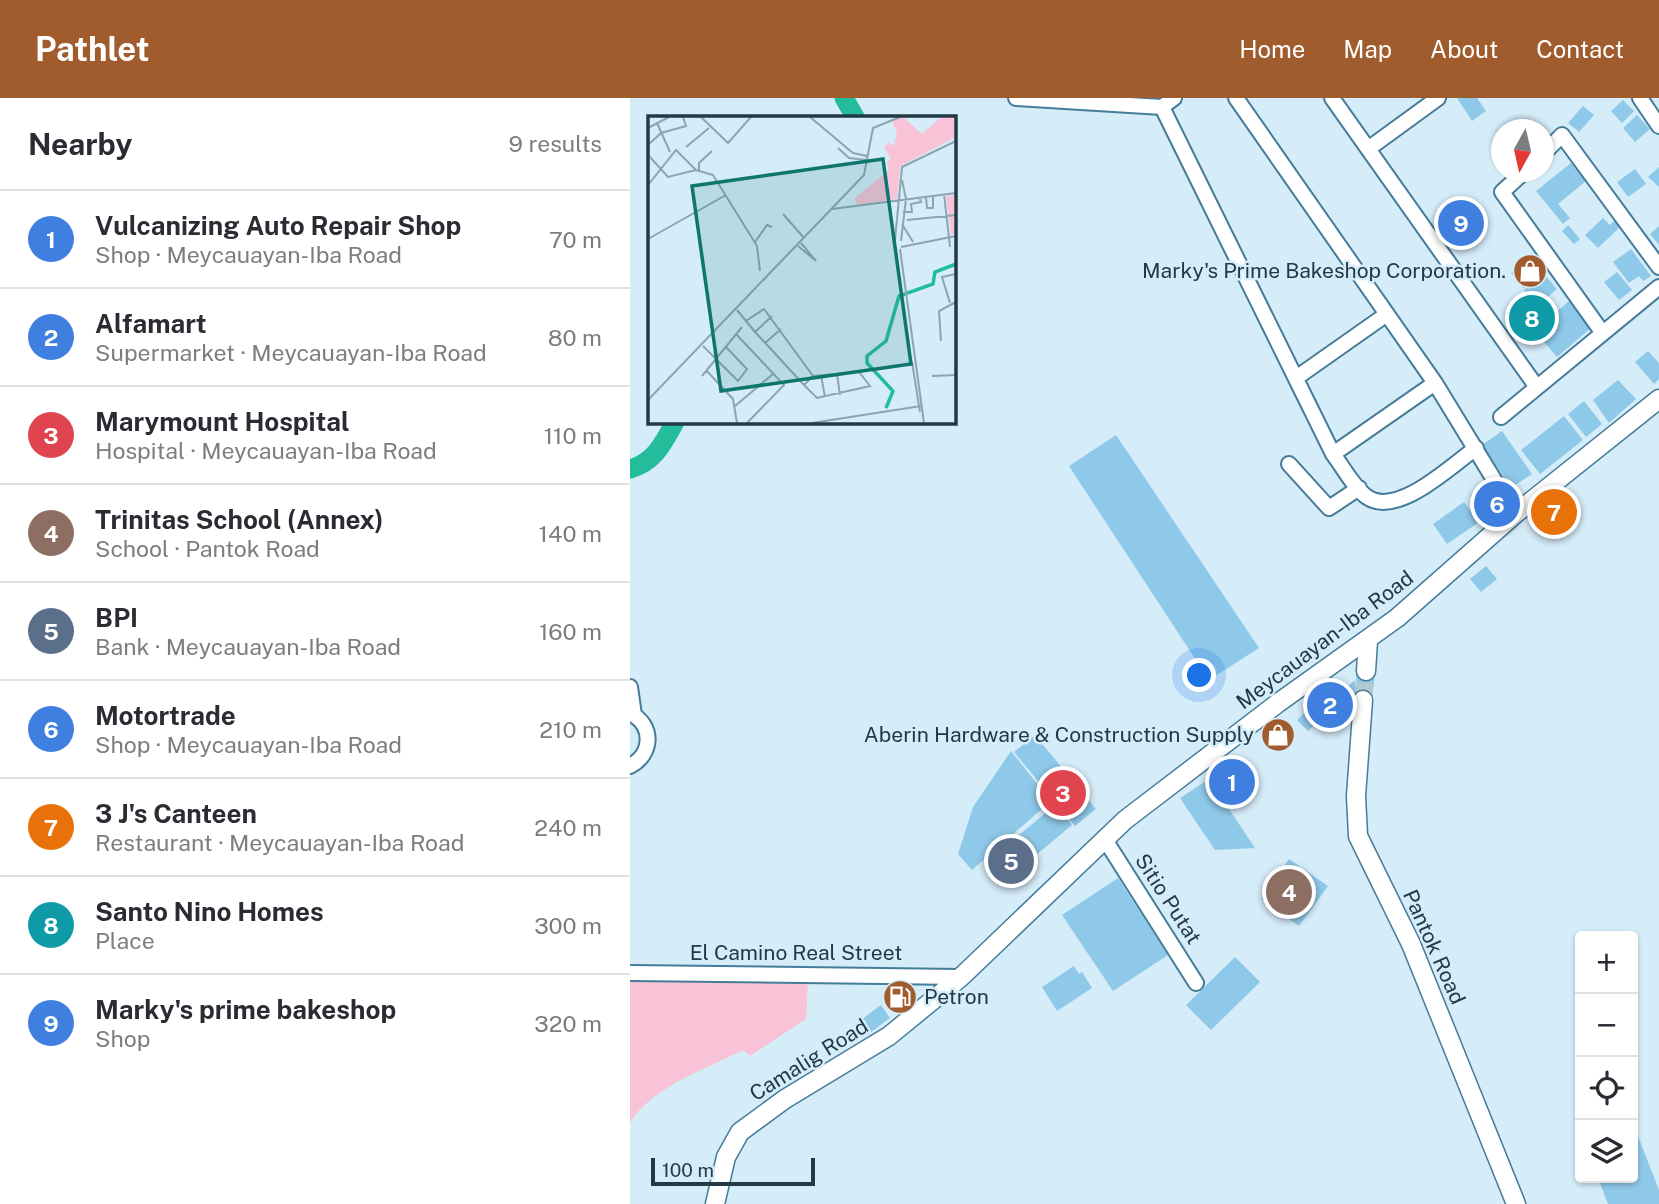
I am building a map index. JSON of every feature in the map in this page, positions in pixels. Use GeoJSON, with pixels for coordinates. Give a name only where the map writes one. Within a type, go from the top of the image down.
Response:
{"type":"FeatureCollection","features":[{"type":"Feature","properties":{"kind":"main road","name":"Meycauayan-Iba Road"},"geometry":{"type":"LineString","coordinates":[[961,977],[1104,838],[1278,703],[1368,641],[1453,571],[1515,514],[1659,399]]}},
{"type":"Feature","properties":{"kind":"main road"},"geometry":{"type":"LineString","coordinates":[[1366,671],[1368,641]]}},
{"type":"Feature","properties":{"kind":"main road","name":"Pantok Road"},"geometry":{"type":"LineString","coordinates":[[1363,700],[1356,796],[1358,836],[1411,944],[1516,1204]]}},
{"type":"Feature","properties":{"kind":"main road","name":"Camalig Road"},"geometry":{"type":"LineString","coordinates":[[715,1204],[726,1157],[740,1132],[785,1099],[864,1054],[961,977]]}},
{"type":"Feature","properties":{"kind":"street"},"geometry":{"type":"LineString","coordinates":[[1016,98],[1115,101],[1161,107],[1174,98]]}},
{"type":"Feature","properties":{"kind":"street"},"geometry":{"type":"LineString","coordinates":[[1236,98],[1435,383],[1515,514]]}},
{"type":"Feature","properties":{"kind":"street"},"geometry":{"type":"LineString","coordinates":[[1332,98],[1536,386]]}},
{"type":"Feature","properties":{"kind":"street"},"geometry":{"type":"LineString","coordinates":[[1368,149],[1438,98]]}},
{"type":"Feature","properties":{"kind":"street"},"geometry":{"type":"LineString","coordinates":[[1640,98],[1659,126]]}},
{"type":"Feature","properties":{"kind":"street"},"geometry":{"type":"LineString","coordinates":[[1161,107],[1333,454],[1367,497],[1383,504],[1404,500],[1475,448]]}},
{"type":"Feature","properties":{"kind":"street"},"geometry":{"type":"LineString","coordinates":[[1554,143],[1562,135],[1659,267]]}},
{"type":"Feature","properties":{"kind":"street"},"geometry":{"type":"LineString","coordinates":[[1513,182],[1502,192],[1602,332]]}},
{"type":"Feature","properties":{"kind":"street"},"geometry":{"type":"LineString","coordinates":[[1501,417],[1659,287]]}},
{"type":"Feature","properties":{"kind":"street"},"geometry":{"type":"LineString","coordinates":[[1296,377],[1387,314]]}},
{"type":"Feature","properties":{"kind":"street"},"geometry":{"type":"LineString","coordinates":[[1333,454],[1435,383]]}},
{"type":"Feature","properties":{"kind":"street"},"geometry":{"type":"LineString","coordinates":[[1289,464],[1328,508],[1359,488]]}},
{"type":"Feature","properties":{"kind":"street"},"geometry":{"type":"LineString","coordinates":[[630,687],[632,714],[644,725],[648,744],[643,756],[630,766]]}},
{"type":"Feature","properties":{"kind":"street","name":"Sitio Putat"},"geometry":{"type":"LineString","coordinates":[[1104,838],[1196,983]]}},
{"type":"Feature","properties":{"kind":"street","name":"El Camino Real Street"},"geometry":{"type":"LineString","coordinates":[[630,973],[961,977]]}},
{"type":"Feature","properties":{"kind":"shaded area"},"geometry":{"type":"Polygon","coordinates":[[[630,980],[808,980],[806,1019],[750,1056],[743,1050],[681,1080],[652,1099],[630,1123],[630,980]]]}},
{"type":"Feature","properties":{"kind":"building"},"geometry":{"type":"Polygon","coordinates":[[[1457,98],[1477,98],[1486,111],[1472,121],[1457,98]]]}},
{"type":"Feature","properties":{"kind":"building"},"geometry":{"type":"Polygon","coordinates":[[[1623,100],[1634,111],[1622,123],[1611,111],[1623,100]]]}},
{"type":"Feature","properties":{"kind":"building"},"geometry":{"type":"Polygon","coordinates":[[[1583,106],[1594,115],[1579,132],[1568,123],[1583,106]]]}},
{"type":"Feature","properties":{"kind":"building"},"geometry":{"type":"Polygon","coordinates":[[[1637,115],[1650,129],[1635,142],[1623,128],[1637,115]]]}},
{"type":"Feature","properties":{"kind":"building"},"geometry":{"type":"Polygon","coordinates":[[[1571,163],[1586,181],[1558,204],[1570,218],[1563,224],[1536,191],[1547,182],[1554,182],[1554,177],[1571,163]]]}},
{"type":"Feature","properties":{"kind":"building"},"geometry":{"type":"Polygon","coordinates":[[[1659,167],[1659,187],[1648,177],[1659,167]]]}},
{"type":"Feature","properties":{"kind":"building"},"geometry":{"type":"Polygon","coordinates":[[[1635,169],[1646,184],[1628,197],[1617,182],[1635,169]]]}},
{"type":"Feature","properties":{"kind":"building"},"geometry":{"type":"Polygon","coordinates":[[[1603,218],[1610,225],[1615,220],[1621,226],[1598,248],[1585,235],[1603,218]]]}},
{"type":"Feature","properties":{"kind":"building"},"geometry":{"type":"Polygon","coordinates":[[[1568,225],[1580,239],[1574,244],[1562,231],[1568,225]]]}},
{"type":"Feature","properties":{"kind":"building"},"geometry":{"type":"Polygon","coordinates":[[[1659,226],[1659,245],[1650,234],[1659,226]]]}},
{"type":"Feature","properties":{"kind":"building"},"geometry":{"type":"Polygon","coordinates":[[[1631,249],[1651,276],[1643,281],[1639,276],[1629,283],[1613,262],[1631,249]]]}},
{"type":"Feature","properties":{"kind":"building","name":"Marky's Prime Bakeshop Corporation."},"geometry":{"type":"Polygon","coordinates":[[[1536,254],[1547,269],[1523,288],[1511,273],[1536,254]]]}},
{"type":"Feature","properties":{"kind":"building"},"geometry":{"type":"Polygon","coordinates":[[[1617,272],[1632,290],[1619,300],[1604,282],[1617,272]]]}},
{"type":"Feature","properties":{"kind":"building"},"geometry":{"type":"Polygon","coordinates":[[[1544,274],[1557,289],[1537,306],[1524,290],[1544,274]]]}},
{"type":"Feature","properties":{"kind":"building"},"geometry":{"type":"Polygon","coordinates":[[[1569,301],[1591,328],[1557,357],[1520,314],[1531,305],[1545,322],[1569,301]]]}},
{"type":"Feature","properties":{"kind":"building"},"geometry":{"type":"Polygon","coordinates":[[[1648,351],[1659,363],[1659,379],[1654,384],[1635,362],[1648,351]]]}},
{"type":"Feature","properties":{"kind":"building"},"geometry":{"type":"Polygon","coordinates":[[[1618,380],[1636,399],[1609,423],[1593,400],[1618,380]]]}},
{"type":"Feature","properties":{"kind":"building"},"geometry":{"type":"Polygon","coordinates":[[[1584,401],[1602,424],[1586,437],[1568,414],[1584,401]]]}},
{"type":"Feature","properties":{"kind":"building"},"geometry":{"type":"Polygon","coordinates":[[[1564,416],[1583,440],[1540,474],[1521,450],[1564,416]]]}},
{"type":"Feature","properties":{"kind":"building"},"geometry":{"type":"Polygon","coordinates":[[[1502,431],[1532,474],[1511,488],[1482,445],[1502,431]]]}},
{"type":"Feature","properties":{"kind":"building"},"geometry":{"type":"Polygon","coordinates":[[[1116,435],[1259,648],[1209,680],[1069,466],[1116,435]]]}},
{"type":"Feature","properties":{"kind":"building"},"geometry":{"type":"Polygon","coordinates":[[[1487,483],[1501,503],[1484,515],[1470,495],[1487,483]]]}},
{"type":"Feature","properties":{"kind":"building"},"geometry":{"type":"Polygon","coordinates":[[[1464,502],[1479,522],[1447,544],[1433,524],[1464,502]]]}},
{"type":"Feature","properties":{"kind":"building"},"geometry":{"type":"Polygon","coordinates":[[[1554,506],[1566,521],[1554,528],[1543,519],[1554,506]]]}},
{"type":"Feature","properties":{"kind":"building"},"geometry":{"type":"Polygon","coordinates":[[[1486,566],[1497,579],[1481,592],[1470,579],[1486,566]]]}},
{"type":"Feature","properties":{"kind":"building"},"geometry":{"type":"Polygon","coordinates":[[[1356,671],[1375,671],[1372,699],[1357,700],[1356,671]]]}},
{"type":"Feature","properties":{"kind":"building"},"geometry":{"type":"Polygon","coordinates":[[[1355,680],[1356,712],[1345,721],[1320,711],[1355,680]]]}},
{"type":"Feature","properties":{"kind":"building"},"geometry":{"type":"Polygon","coordinates":[[[1307,710],[1318,722],[1308,731],[1297,720],[1307,710]]]}},
{"type":"Feature","properties":{"kind":"building"},"geometry":{"type":"Polygon","coordinates":[[[1035,735],[1096,809],[1075,826],[1014,752],[1035,735]]]}},
{"type":"Feature","properties":{"kind":"building"},"geometry":{"type":"Polygon","coordinates":[[[1011,751],[1051,801],[972,870],[958,854],[973,807],[1011,751]]]}},
{"type":"Feature","properties":{"kind":"building"},"geometry":{"type":"Polygon","coordinates":[[[1209,779],[1255,848],[1215,850],[1180,798],[1209,779]]]}},
{"type":"Feature","properties":{"kind":"building"},"geometry":{"type":"Polygon","coordinates":[[[1055,805],[1072,825],[1012,875],[995,855],[1055,805]]]}},
{"type":"Feature","properties":{"kind":"building"},"geometry":{"type":"Polygon","coordinates":[[[1289,859],[1328,886],[1299,926],[1261,899],[1284,873],[1281,871],[1289,859]]]}},
{"type":"Feature","properties":{"kind":"building"},"geometry":{"type":"Polygon","coordinates":[[[1118,878],[1168,955],[1113,991],[1062,915],[1118,878]]]}},
{"type":"Feature","properties":{"kind":"building"},"geometry":{"type":"Polygon","coordinates":[[[1235,957],[1260,982],[1211,1030],[1186,1005],[1235,957]]]}},
{"type":"Feature","properties":{"kind":"building"},"geometry":{"type":"Polygon","coordinates":[[[1074,966],[1079,974],[1082,972],[1092,988],[1057,1011],[1042,987],[1074,966]]]}},
{"type":"Feature","properties":{"kind":"building"},"geometry":{"type":"Polygon","coordinates":[[[904,985],[913,997],[901,1006],[892,994],[904,985]]]}},
{"type":"Feature","properties":{"kind":"building"},"geometry":{"type":"Polygon","coordinates":[[[881,1005],[890,1018],[867,1035],[858,1022],[881,1005]]]}},
{"type":"Feature","properties":{"kind":"building"},"geometry":{"type":"Polygon","coordinates":[[[1638,1136],[1659,1190],[1659,1204],[1608,1204],[1600,1183],[1638,1183],[1638,1136]]]}},
{"type":"Feature","properties":{"kind":"waterway"},"geometry":{"type":"LineString","coordinates":[[844,98],[854,116]]}},
{"type":"Feature","properties":{"kind":"waterway"},"geometry":{"type":"LineString","coordinates":[[630,469],[652,457],[674,424]]}},
{"type":"Feature","properties":{"kind":"tunnel"},"geometry":{"type":"LineString","coordinates":[[1363,700],[1366,671]]}},
{"type":"Feature","properties":{"kind":"place","name":"Marky's prime bakeshop"},"geometry":{"type":"Point","coordinates":[1461,223]}},
{"type":"Feature","properties":{"kind":"place","name":"Marky's Prime Bakeshop Corporation."},"geometry":{"type":"Point","coordinates":[1530,271]}},
{"type":"Feature","properties":{"kind":"place","name":"Santo Nino Homes"},"geometry":{"type":"Point","coordinates":[1532,318]}},
{"type":"Feature","properties":{"kind":"place","name":"Motortrade"},"geometry":{"type":"Point","coordinates":[1497,504]}},
{"type":"Feature","properties":{"kind":"place","name":"3 J's Canteen"},"geometry":{"type":"Point","coordinates":[1554,512]}},
{"type":"Feature","properties":{"kind":"place","name":"Alfamart"},"geometry":{"type":"Point","coordinates":[1330,705]}},
{"type":"Feature","properties":{"kind":"place","name":"Aberin Hardware & Construction Supply"},"geometry":{"type":"Point","coordinates":[1278,735]}},
{"type":"Feature","properties":{"kind":"place","name":"Vulcanizing Auto Repair Shop"},"geometry":{"type":"Point","coordinates":[1232,782]}},
{"type":"Feature","properties":{"kind":"place","name":"Marymount Hospital"},"geometry":{"type":"Point","coordinates":[1063,793]}},
{"type":"Feature","properties":{"kind":"place","name":"BPI"},"geometry":{"type":"Point","coordinates":[1011,861]}},
{"type":"Feature","properties":{"kind":"place","name":"Trinitas School (Annex)"},"geometry":{"type":"Point","coordinates":[1289,892]}},
{"type":"Feature","properties":{"kind":"place","name":"Petron"},"geometry":{"type":"Point","coordinates":[900,997]}}]}
